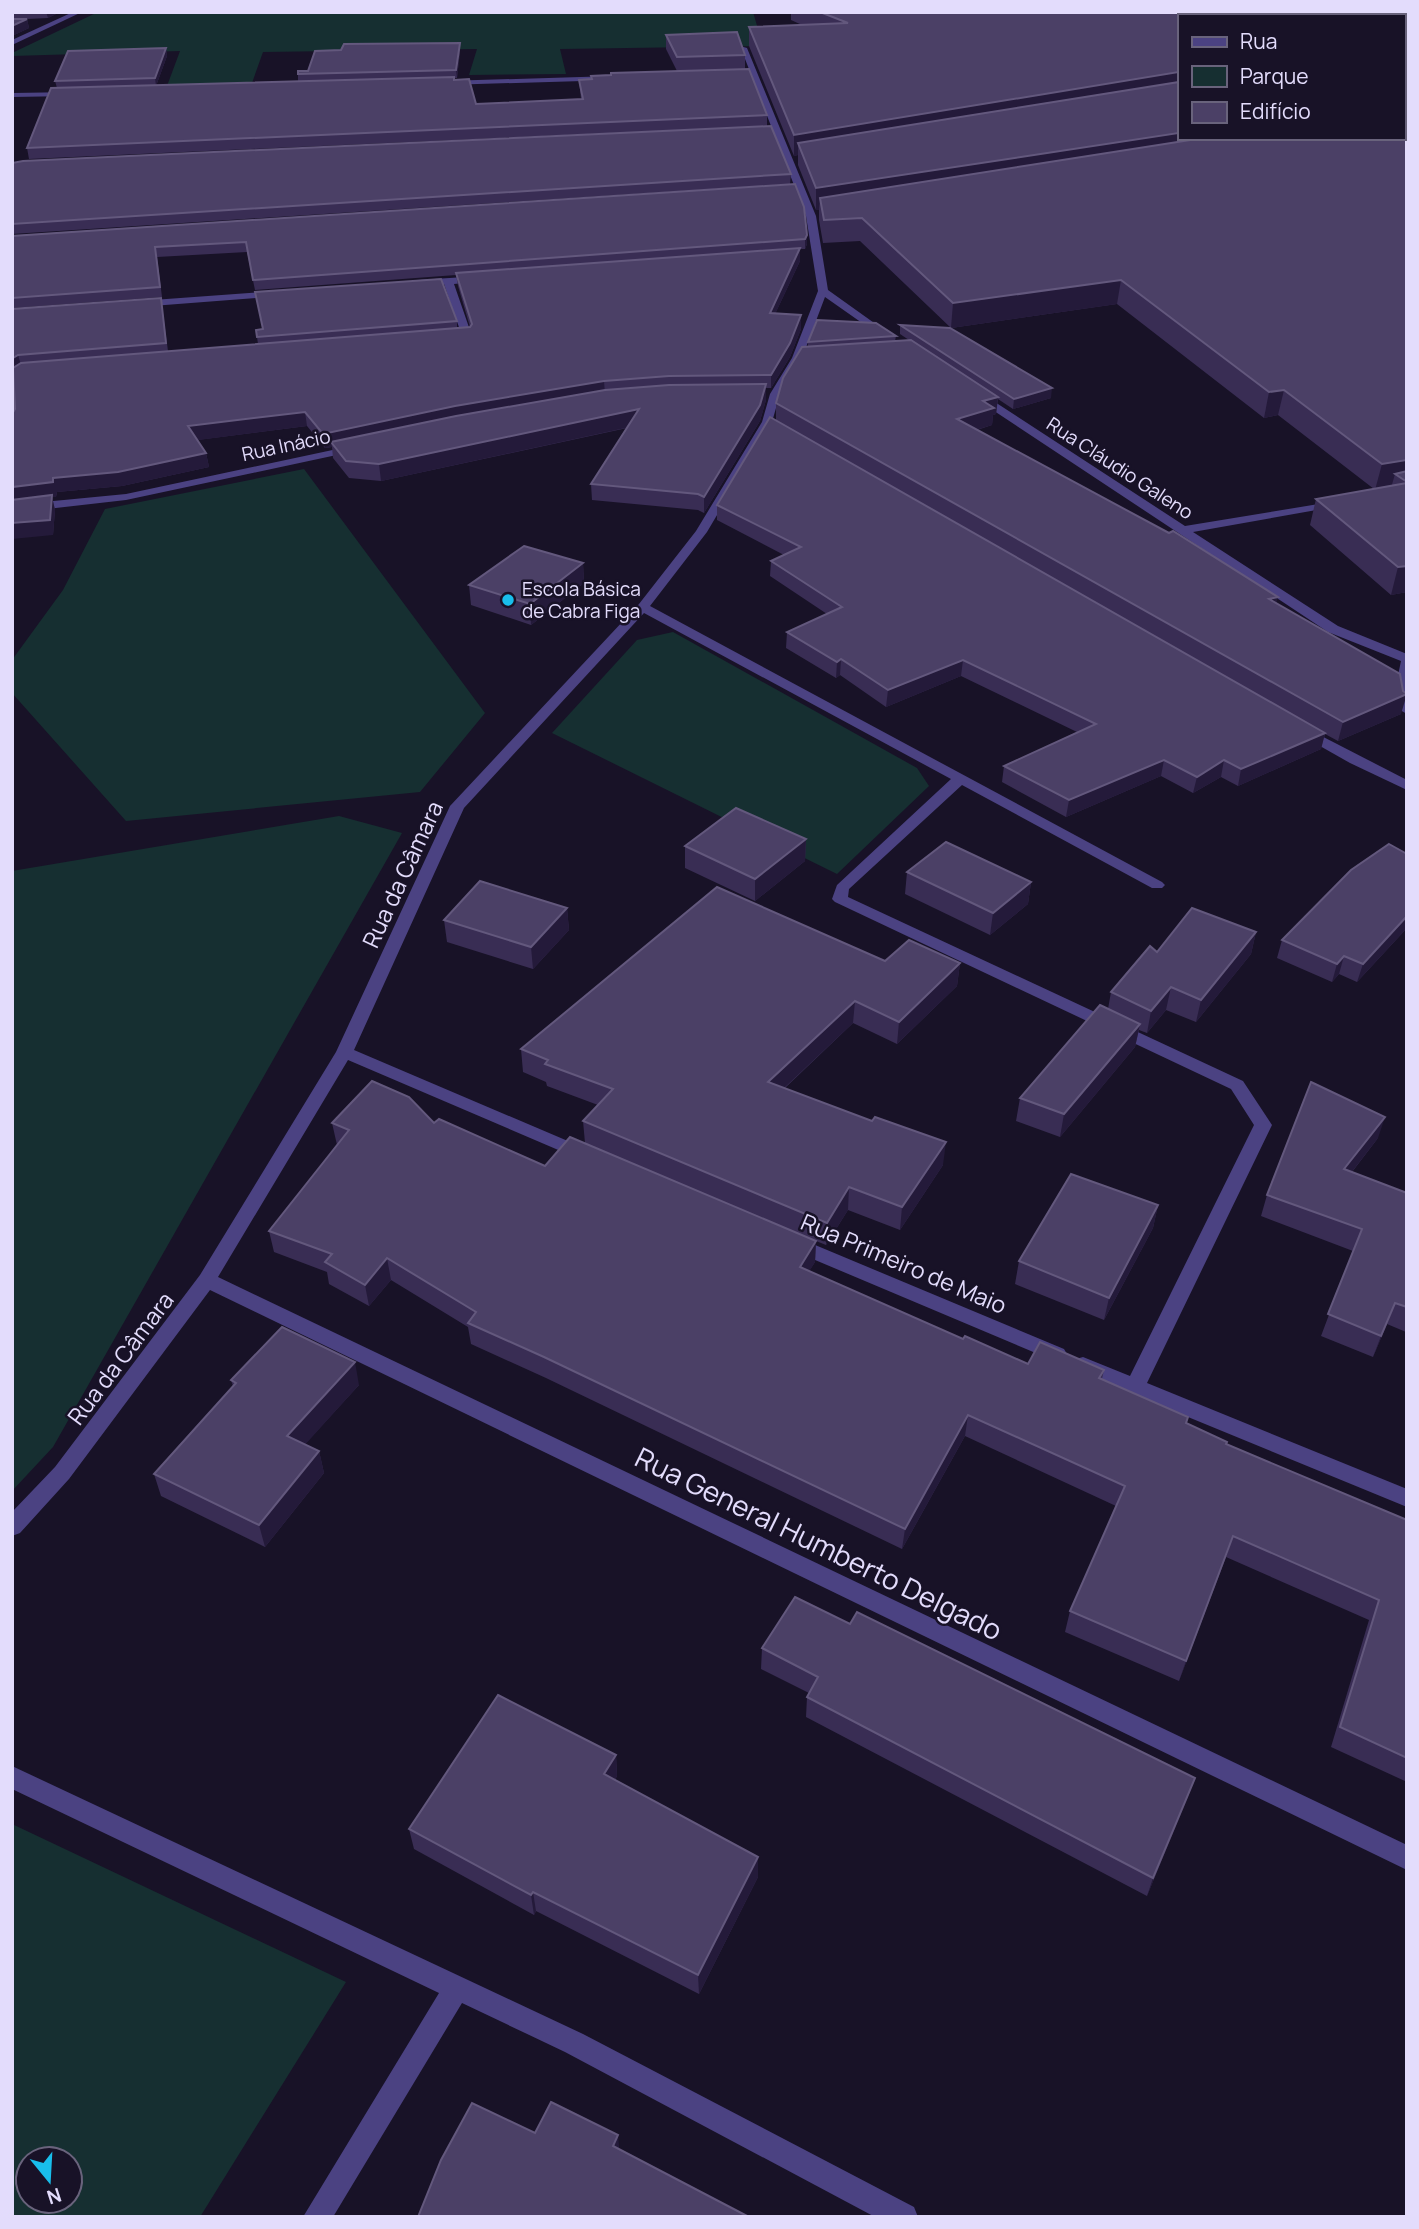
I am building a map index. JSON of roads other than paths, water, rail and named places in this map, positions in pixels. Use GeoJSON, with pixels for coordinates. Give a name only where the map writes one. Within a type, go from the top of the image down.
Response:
{"type":"FeatureCollection","features":[{"type":"Feature","properties":{"kind":"street"},"geometry":{"type":"LineString","coordinates":[[12,43],[79,12]]}},
{"type":"Feature","properties":{"kind":"street"},"geometry":{"type":"LineString","coordinates":[[35,23],[58,23]]}},
{"type":"Feature","properties":{"kind":"street"},"geometry":{"type":"LineString","coordinates":[[743,48],[753,74],[767,130],[794,161],[792,188],[818,215],[809,255],[823,291],[898,344]]}},
{"type":"Feature","properties":{"kind":"street"},"geometry":{"type":"LineString","coordinates":[[739,74],[753,74]]}},
{"type":"Feature","properties":{"kind":"street"},"geometry":{"type":"LineString","coordinates":[[432,83],[627,77]]}},
{"type":"Feature","properties":{"kind":"street"},"geometry":{"type":"LineString","coordinates":[[12,95],[82,93]]}},
{"type":"Feature","properties":{"kind":"street"},"geometry":{"type":"LineString","coordinates":[[407,284],[489,278]]}},
{"type":"Feature","properties":{"kind":"street"},"geometry":{"type":"LineString","coordinates":[[439,338],[467,336],[448,281]]}},
{"type":"Feature","properties":{"kind":"street","name":"Rua da Câmara"},"geometry":{"type":"LineString","coordinates":[[12,1527],[62,1473],[207,1280],[344,1052],[457,806],[643,607],[701,531],[773,425],[769,394],[804,358],[823,291]]}},
{"type":"Feature","properties":{"kind":"street"},"geometry":{"type":"LineString","coordinates":[[121,306],[285,293]]}},
{"type":"Feature","properties":{"kind":"street","name":"Rua Cláudio Galeno"},"geometry":{"type":"LineString","coordinates":[[967,388],[1333,629],[1407,661]]}},
{"type":"Feature","properties":{"kind":"street","name":"Rua Inácio"},"geometry":{"type":"LineString","coordinates":[[12,509],[126,498],[373,445]]}},
{"type":"Feature","properties":{"kind":"street"},"geometry":{"type":"LineString","coordinates":[[1184,530],[1354,499]]}},
{"type":"Feature","properties":{"kind":"street"},"geometry":{"type":"LineString","coordinates":[[643,607],[1157,886]]}},
{"type":"Feature","properties":{"kind":"street"},"geometry":{"type":"LineString","coordinates":[[1407,661],[1403,685],[1407,710]]}},
{"type":"Feature","properties":{"kind":"street"},"geometry":{"type":"LineString","coordinates":[[1294,726],[1407,786]]}},
{"type":"Feature","properties":{"kind":"street"},"geometry":{"type":"LineString","coordinates":[[960,779],[842,888],[840,899],[1237,1085],[1263,1125],[1135,1387]]}},
{"type":"Feature","properties":{"kind":"street"},"geometry":{"type":"LineString","coordinates":[[344,1052],[599,1160]]}},
{"type":"Feature","properties":{"kind":"street","name":"Rua Primeiro de Maio"},"geometry":{"type":"LineString","coordinates":[[778,1236],[1135,1387],[1407,1498]]}},
{"type":"Feature","properties":{"kind":"street","name":"Rua General Humberto Delgado"},"geometry":{"type":"LineString","coordinates":[[207,1280],[1407,1858]]}},
{"type":"Feature","properties":{"kind":"street"},"geometry":{"type":"LineString","coordinates":[[12,1777],[573,2043],[904,2217]]}},
{"type":"Feature","properties":{"kind":"street"},"geometry":{"type":"LineString","coordinates":[[317,2217],[457,1988]]}},
{"type":"Feature","properties":{"kind":"place","name":"Escola Básica de Cabra Figa"},"geometry":{"type":"Point","coordinates":[508,600]}}]}
